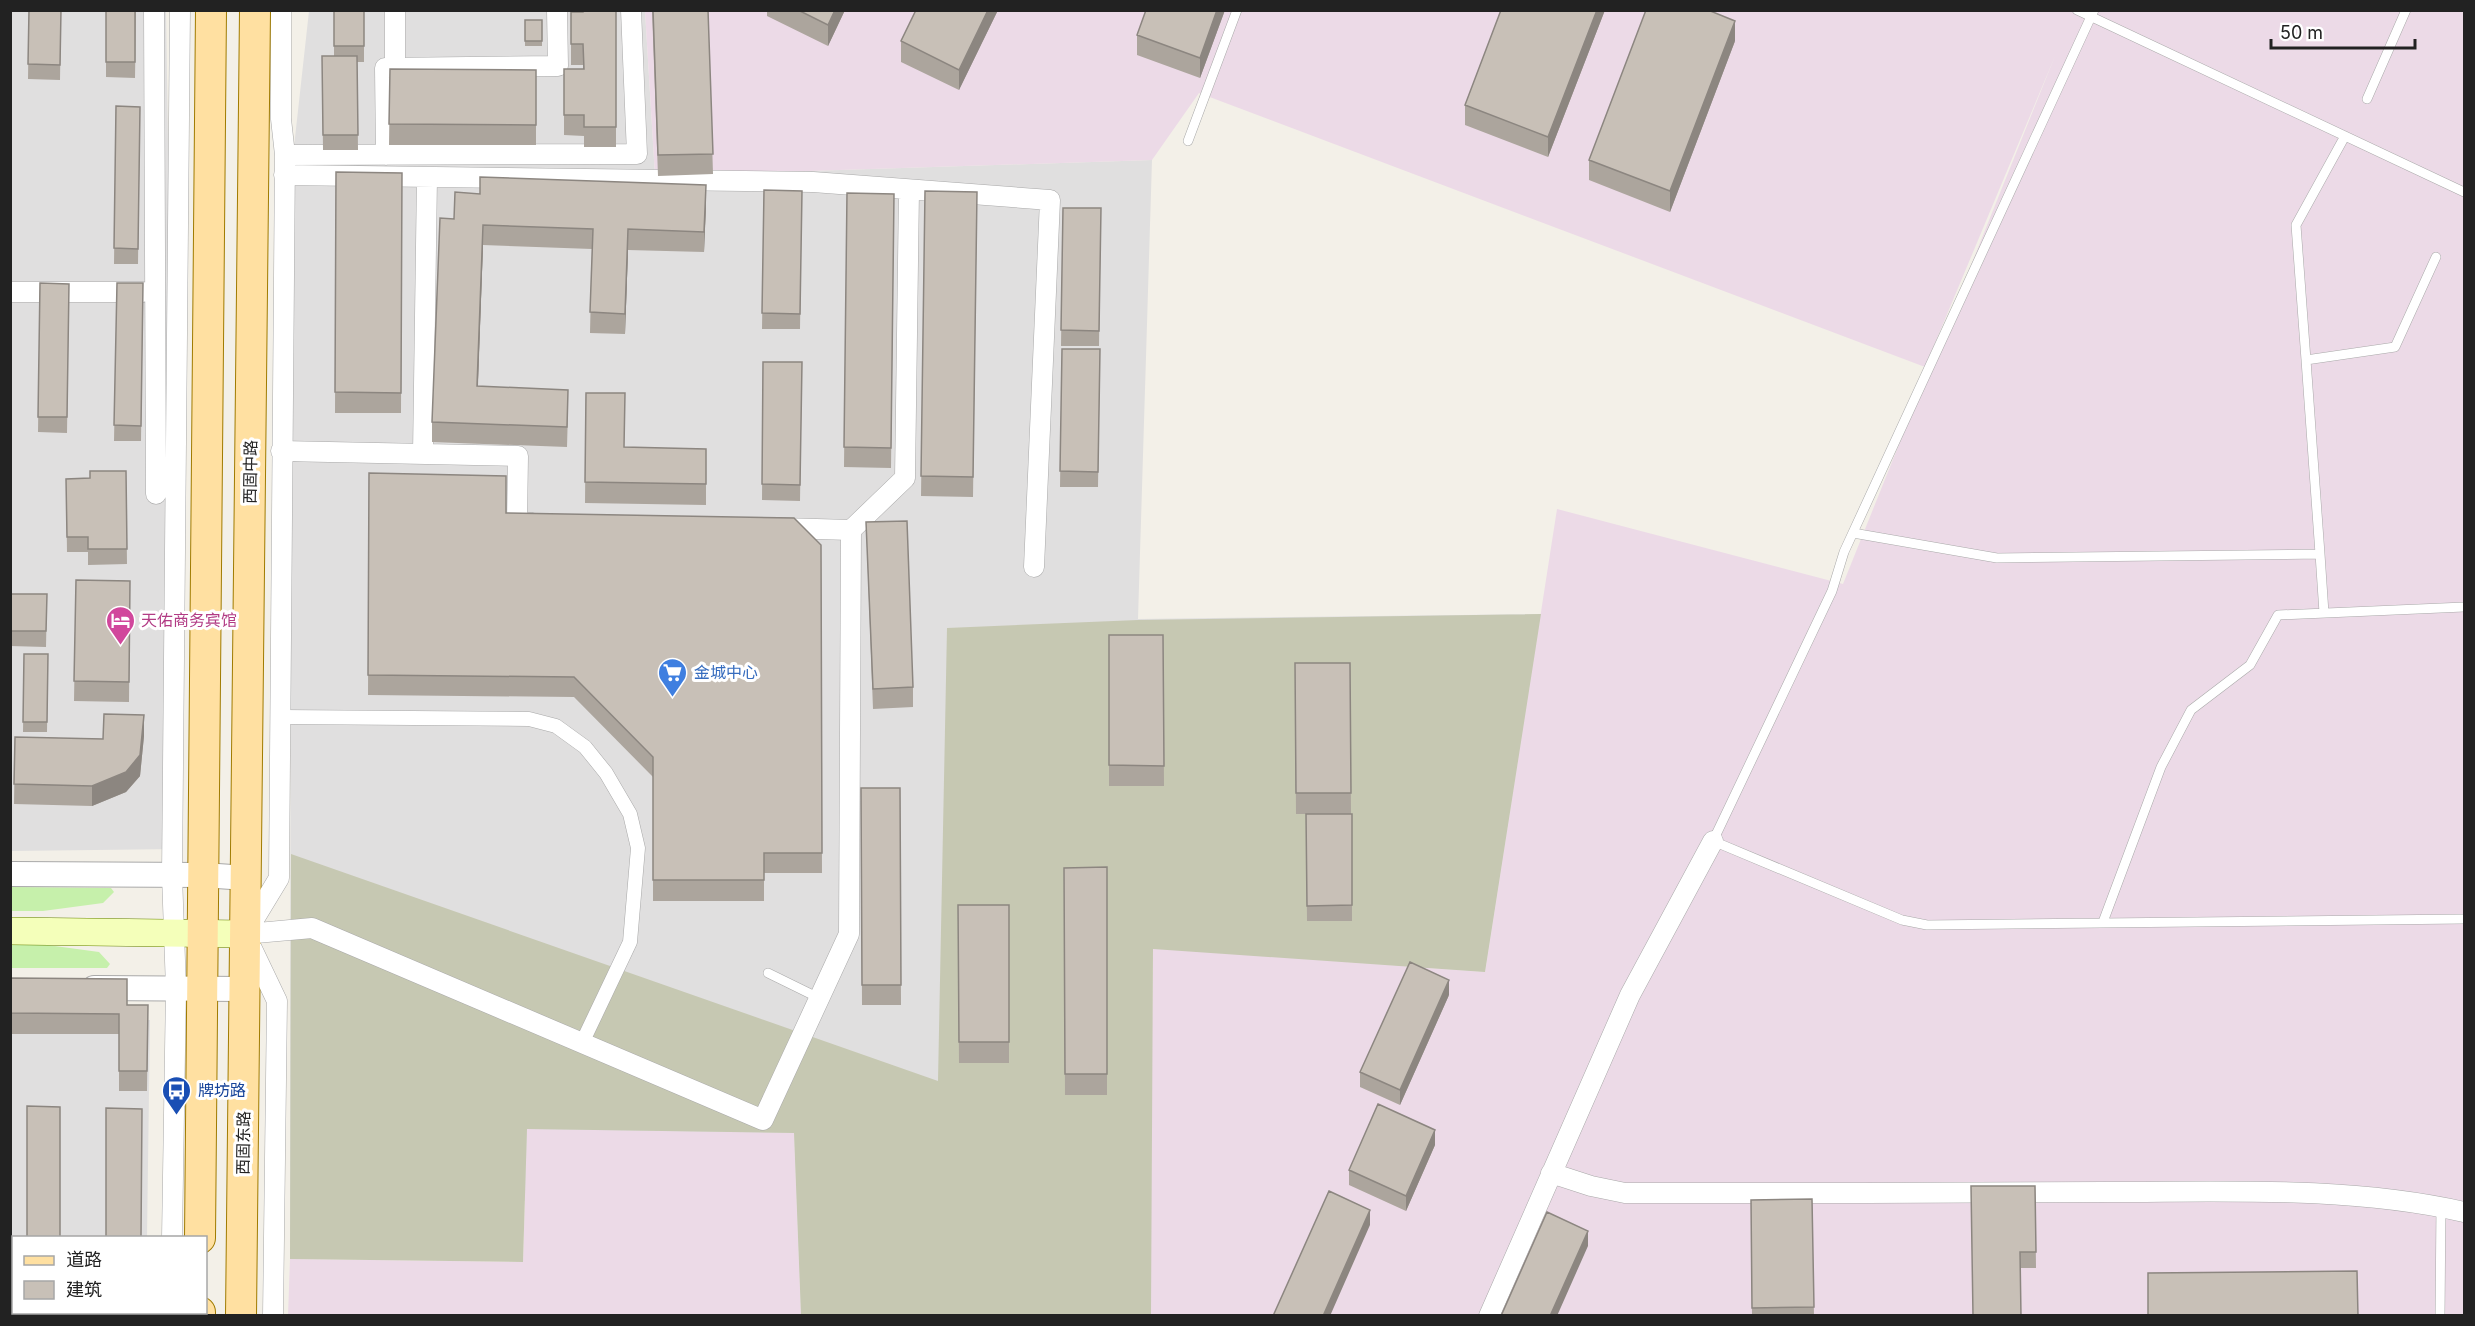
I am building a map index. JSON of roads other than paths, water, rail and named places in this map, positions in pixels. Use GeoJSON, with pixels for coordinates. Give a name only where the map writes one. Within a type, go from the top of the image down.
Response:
{"type":"FeatureCollection","features":[{"type":"Feature","properties":{"kind":"main road"},"geometry":{"type":"LineString","coordinates":[[200,1236],[187,932],[203,875],[212,10]]}},
{"type":"Feature","properties":{"kind":"main road","name":"西固中路"},"geometry":{"type":"LineString","coordinates":[[245,934],[255,10]]}},
{"type":"Feature","properties":{"kind":"main road"},"geometry":{"type":"LineString","coordinates":[[210,158],[253,156]]}},
{"type":"Feature","properties":{"kind":"main road"},"geometry":{"type":"LineString","coordinates":[[10,931],[245,934]]}},
{"type":"Feature","properties":{"kind":"main road","name":"西固东路"},"geometry":{"type":"LineString","coordinates":[[241,1316],[245,934]]}},
{"type":"Feature","properties":{"kind":"street"},"geometry":{"type":"LineString","coordinates":[[154,10],[156,494]]}},
{"type":"Feature","properties":{"kind":"street"},"geometry":{"type":"LineString","coordinates":[[180,10],[178,429],[172,874],[187,932]]}},
{"type":"Feature","properties":{"kind":"street"},"geometry":{"type":"LineString","coordinates":[[245,934],[279,878],[285,165],[281,119],[281,10]]}},
{"type":"Feature","properties":{"kind":"street"},"geometry":{"type":"LineString","coordinates":[[395,10],[395,68]]}},
{"type":"Feature","properties":{"kind":"street"},"geometry":{"type":"LineString","coordinates":[[386,155],[385,68],[558,66],[557,10]]}},
{"type":"Feature","properties":{"kind":"street"},"geometry":{"type":"LineString","coordinates":[[285,165],[386,155],[637,154],[631,10]]}},
{"type":"Feature","properties":{"kind":"street"},"geometry":{"type":"LineString","coordinates":[[285,165],[427,177],[813,182],[1050,200],[1034,567]]}},
{"type":"Feature","properties":{"kind":"street"},"geometry":{"type":"LineString","coordinates":[[423,454],[427,177]]}},
{"type":"Feature","properties":{"kind":"street"},"geometry":{"type":"LineString","coordinates":[[767,528],[851,530],[905,478],[909,189]]}},
{"type":"Feature","properties":{"kind":"street"},"geometry":{"type":"LineString","coordinates":[[10,292],[155,292]]}},
{"type":"Feature","properties":{"kind":"street"},"geometry":{"type":"LineString","coordinates":[[281,451],[518,456],[517,522],[552,523]]}},
{"type":"Feature","properties":{"kind":"street"},"geometry":{"type":"LineString","coordinates":[[245,934],[312,928],[763,1120],[849,934],[851,530]]}},
{"type":"Feature","properties":{"kind":"street"},"geometry":{"type":"LineString","coordinates":[[281,717],[529,719],[556,726],[585,747],[606,773],[630,814],[638,848],[630,942],[582,1043]]}},
{"type":"Feature","properties":{"kind":"street"},"geometry":{"type":"LineString","coordinates":[[1489,1316],[1630,995],[1713,841]]}},
{"type":"Feature","properties":{"kind":"street"},"geometry":{"type":"LineString","coordinates":[[10,874],[172,874],[246,878]]}},
{"type":"Feature","properties":{"kind":"street"},"geometry":{"type":"LineString","coordinates":[[245,934],[277,1001],[273,1316]]}},
{"type":"Feature","properties":{"kind":"street"},"geometry":{"type":"LineString","coordinates":[[70,988],[245,989]]}},
{"type":"Feature","properties":{"kind":"street"},"geometry":{"type":"LineString","coordinates":[[172,1236],[189,989]]}},
{"type":"Feature","properties":{"kind":"street"},"geometry":{"type":"LineString","coordinates":[[1551,1173],[1591,1186],[1625,1193],[2234,1192],[2336,1195],[2441,1206],[2464,1212]]}},
{"type":"Feature","properties":{"kind":"lane"},"geometry":{"type":"LineString","coordinates":[[1188,141],[1237,10]]}},
{"type":"Feature","properties":{"kind":"lane"},"geometry":{"type":"LineString","coordinates":[[2077,10],[2092,14],[2464,192]]}},
{"type":"Feature","properties":{"kind":"lane"},"geometry":{"type":"LineString","coordinates":[[2367,99],[2406,10]]}},
{"type":"Feature","properties":{"kind":"lane"},"geometry":{"type":"LineString","coordinates":[[2092,14],[1853,533],[1832,591],[1713,841],[1902,920],[1927,925],[2464,919]]}},
{"type":"Feature","properties":{"kind":"lane"},"geometry":{"type":"LineString","coordinates":[[2324,613],[2296,225],[2345,136]]}},
{"type":"Feature","properties":{"kind":"lane"},"geometry":{"type":"LineString","coordinates":[[2306,360],[2395,347],[2436,257]]}},
{"type":"Feature","properties":{"kind":"lane"},"geometry":{"type":"LineString","coordinates":[[1853,533],[1997,558],[2320,554]]}},
{"type":"Feature","properties":{"kind":"lane"},"geometry":{"type":"LineString","coordinates":[[2103,922],[2161,767],[2191,711],[2250,665],[2278,615],[2464,607]]}},
{"type":"Feature","properties":{"kind":"lane"},"geometry":{"type":"LineString","coordinates":[[768,973],[819,998]]}},
{"type":"Feature","properties":{"kind":"lane"},"geometry":{"type":"LineString","coordinates":[[2440,1316],[2441,1206]]}},
{"type":"Feature","properties":{"kind":"place","name":"天佑商务宾馆"},"geometry":{"type":"Point","coordinates":[120,646]}},
{"type":"Feature","properties":{"kind":"place","name":"金城中心"},"geometry":{"type":"Point","coordinates":[673,698]}},
{"type":"Feature","properties":{"kind":"place","name":"牌坊路"},"geometry":{"type":"Point","coordinates":[177,1116]}}]}
